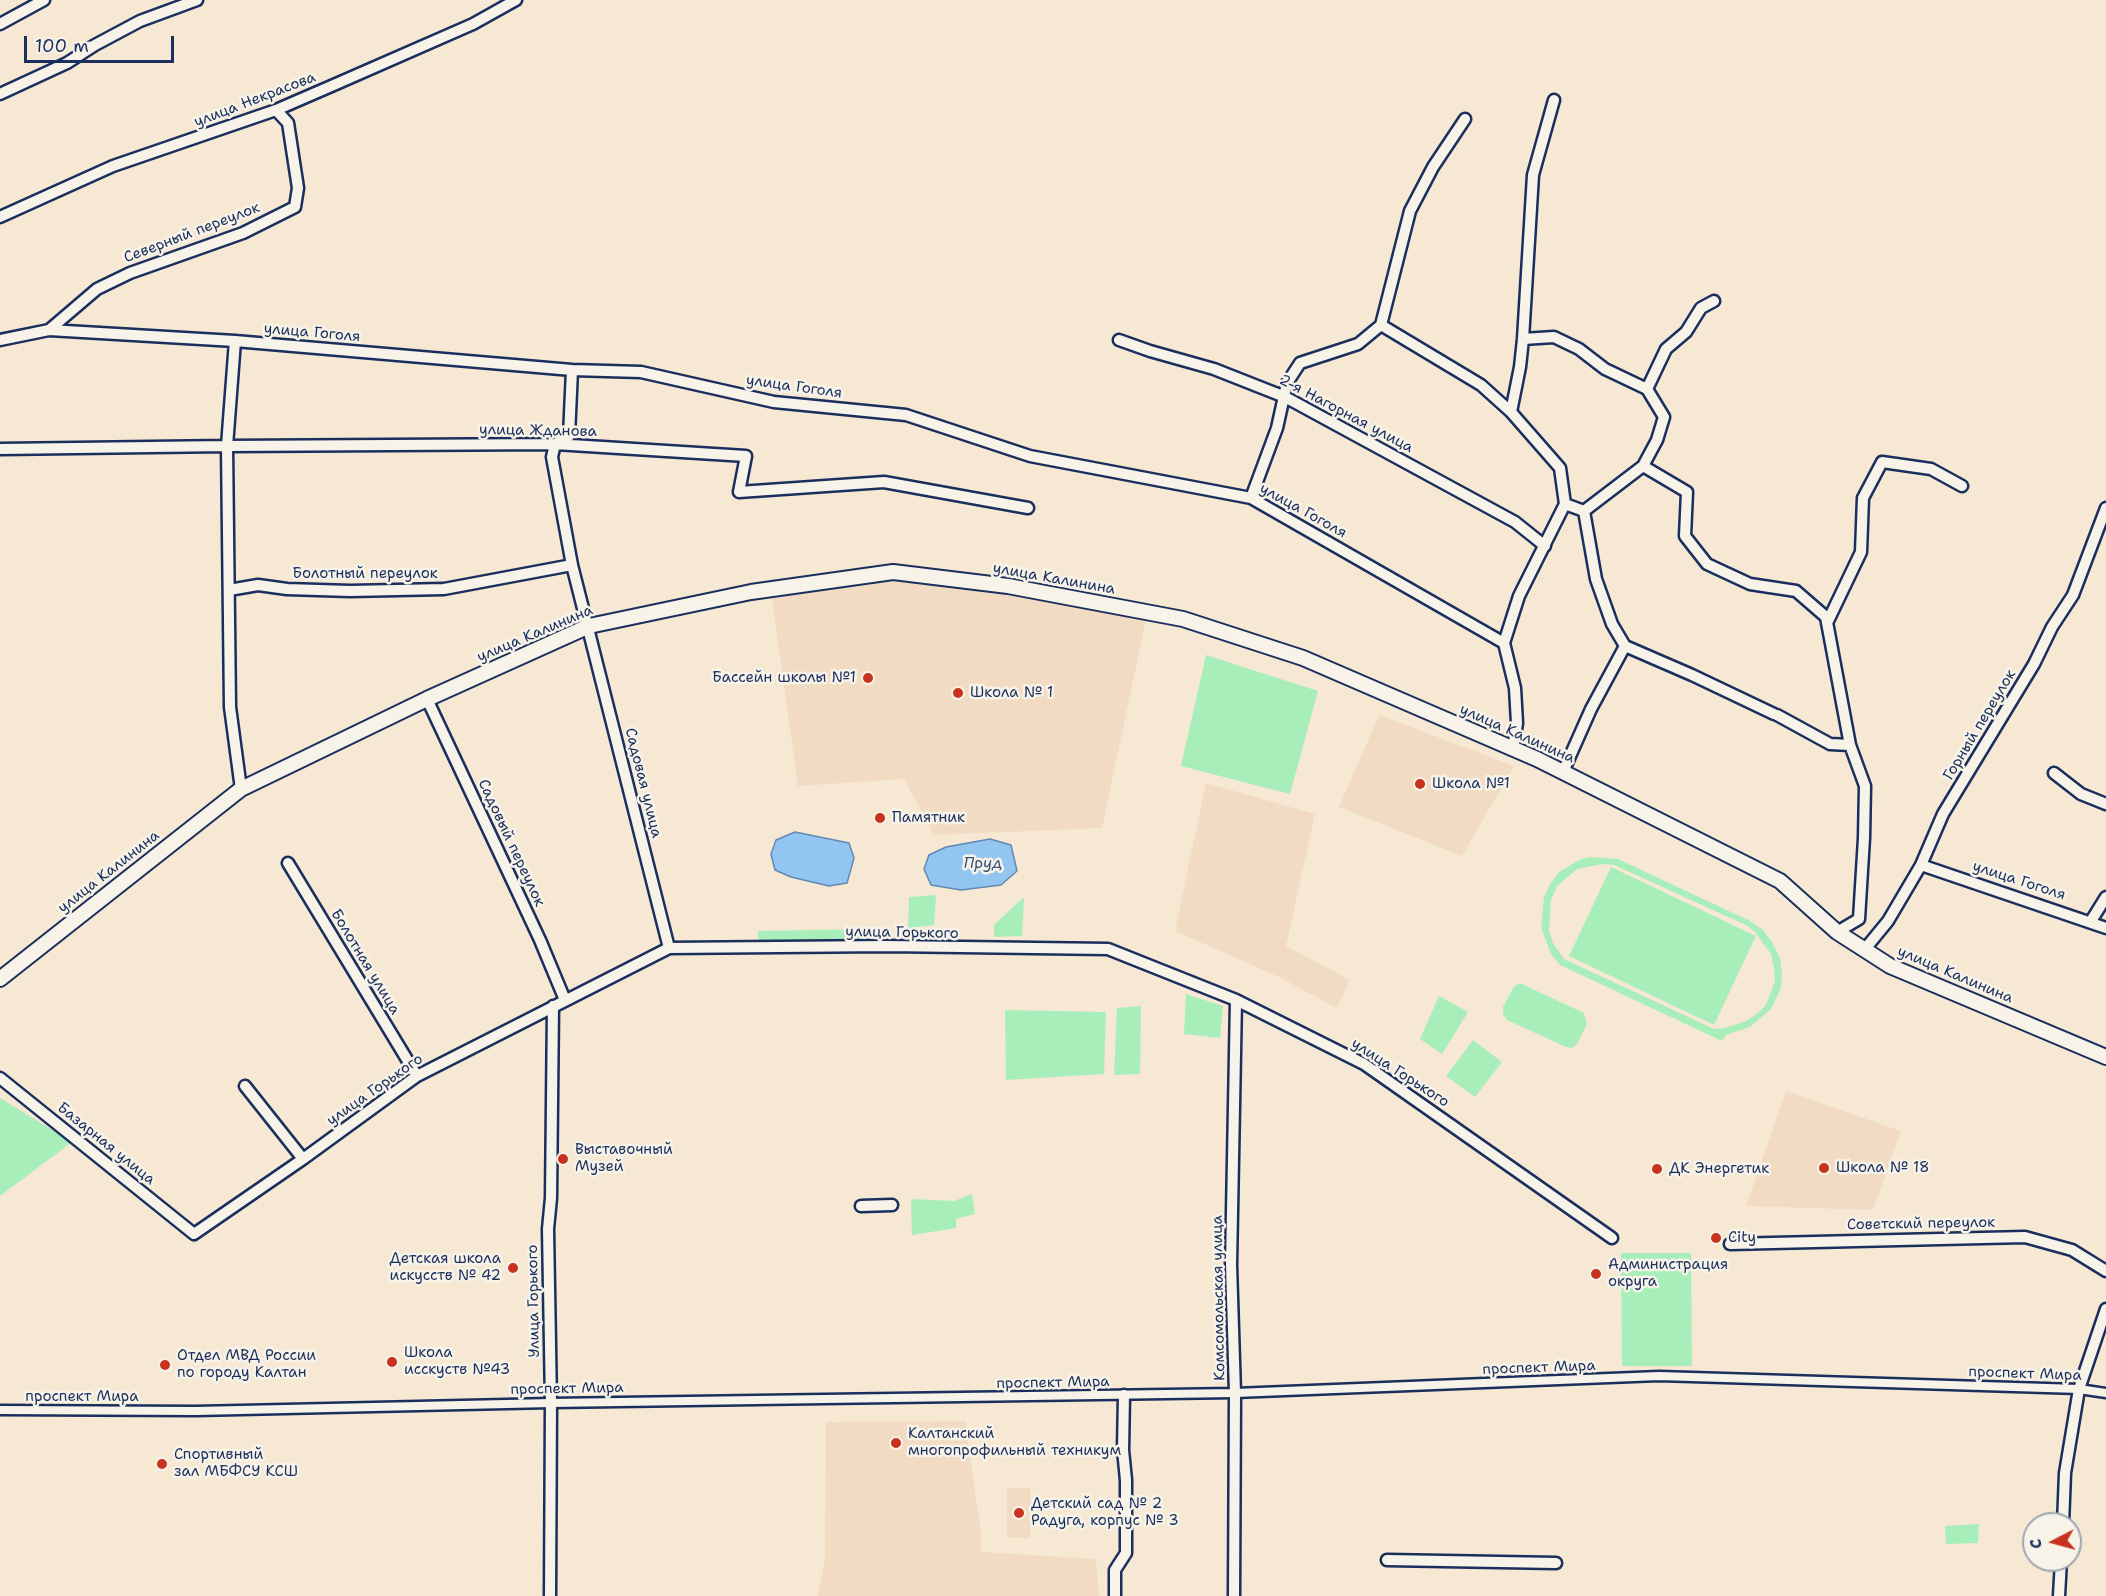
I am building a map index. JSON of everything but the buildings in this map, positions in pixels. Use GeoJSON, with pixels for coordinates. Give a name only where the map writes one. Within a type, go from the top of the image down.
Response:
{"type":"FeatureCollection","features":[{"type":"Feature","properties":{"kind":"street"},"geometry":{"type":"LineString","coordinates":[[0,24],[44,0]]}},
{"type":"Feature","properties":{"kind":"street"},"geometry":{"type":"LineString","coordinates":[[0,94],[67,63],[140,21],[197,0]]}},
{"type":"Feature","properties":{"kind":"street","name":"улица Некрасова"},"geometry":{"type":"LineString","coordinates":[[0,217],[112,166],[276,110],[473,24],[516,0]]}},
{"type":"Feature","properties":{"kind":"street"},"geometry":{"type":"LineString","coordinates":[[1511,412],[1524,339],[1533,175],[1554,100]]}},
{"type":"Feature","properties":{"kind":"street","name":"Северный переулок"},"geometry":{"type":"LineString","coordinates":[[49,330],[96,289],[130,273],[243,233],[295,207],[298,188],[288,123],[276,110]]}},
{"type":"Feature","properties":{"kind":"street"},"geometry":{"type":"LineString","coordinates":[[1251,498],[1277,428],[1287,383],[1300,363],[1358,344],[1381,325],[1410,211],[1433,167],[1465,119]]}},
{"type":"Feature","properties":{"kind":"street"},"geometry":{"type":"LineString","coordinates":[[1647,388],[1666,349],[1686,332],[1701,308],[1714,301]]}},
{"type":"Feature","properties":{"kind":"street"},"geometry":{"type":"LineString","coordinates":[[1381,325],[1481,385],[1511,412],[1560,468],[1565,504],[1519,596],[1504,644],[1515,688],[1517,723],[1513,748]]}},
{"type":"Feature","properties":{"kind":"street","name":"улица Гоголя"},"geometry":{"type":"LineString","coordinates":[[0,340],[49,330],[235,341],[572,370],[641,372],[774,402],[906,415],[1030,456],[1251,498],[1504,644]]}},
{"type":"Feature","properties":{"kind":"street"},"geometry":{"type":"LineString","coordinates":[[1524,339],[1554,337],[1579,349],[1605,369],[1647,388],[1664,417],[1657,440],[1643,466],[1584,511]]}},
{"type":"Feature","properties":{"kind":"street","name":"2-я Нагорная улица"},"geometry":{"type":"LineString","coordinates":[[1119,340],[1214,369],[1285,397],[1515,522],[1545,546]]}},
{"type":"Feature","properties":{"kind":"street"},"geometry":{"type":"LineString","coordinates":[[235,341],[227,446],[230,706],[241,789]]}},
{"type":"Feature","properties":{"kind":"street"},"geometry":{"type":"LineString","coordinates":[[555,444],[569,436],[572,370]]}},
{"type":"Feature","properties":{"kind":"street","name":"улица Жданова"},"geometry":{"type":"LineString","coordinates":[[0,449],[555,444],[746,456],[739,492],[884,482],[1028,508]]}},
{"type":"Feature","properties":{"kind":"street","name":"Садовая улица"},"geometry":{"type":"LineString","coordinates":[[555,444],[552,457],[572,565],[669,948]]}},
{"type":"Feature","properties":{"kind":"street"},"geometry":{"type":"LineString","coordinates":[[1827,623],[1861,552],[1863,498],[1882,462],[1931,468],[1962,486]]}},
{"type":"Feature","properties":{"kind":"street"},"geometry":{"type":"LineString","coordinates":[[1643,466],[1687,492],[1685,536],[1707,564],[1750,584],[1796,591],[1826,617],[1850,745],[1865,786],[1859,919],[1837,932]]}},
{"type":"Feature","properties":{"kind":"street"},"geometry":{"type":"LineString","coordinates":[[1565,504],[1584,511]]}},
{"type":"Feature","properties":{"kind":"street","name":"Горный переулок"},"geometry":{"type":"LineString","coordinates":[[1865,949],[1888,921],[1922,865],[1943,814],[2034,664],[2052,627],[2073,596],[2106,508]]}},
{"type":"Feature","properties":{"kind":"street"},"geometry":{"type":"LineString","coordinates":[[1584,511],[1596,579],[1612,624],[1624,646],[1717,686],[1830,744],[1850,745]]}},
{"type":"Feature","properties":{"kind":"street","name":"Болотный переулок"},"geometry":{"type":"LineString","coordinates":[[229,590],[258,585],[287,589],[350,591],[444,588],[572,565]]}},
{"type":"Feature","properties":{"kind":"street","name":"улица Калинина"},"geometry":{"type":"LineString","coordinates":[[0,979],[241,789],[427,699],[589,626],[751,592],[893,572],[1008,586],[1183,619],[1303,658],[1513,748],[1780,881],[1837,932],[1890,966],[2106,1057]]}},
{"type":"Feature","properties":{"kind":"street"},"geometry":{"type":"LineString","coordinates":[[1563,772],[1591,709],[1624,646]]}},
{"type":"Feature","properties":{"kind":"street","name":"Садовый переулок"},"geometry":{"type":"LineString","coordinates":[[427,699],[517,889],[565,1000]]}},
{"type":"Feature","properties":{"kind":"street"},"geometry":{"type":"LineString","coordinates":[[2054,772],[2081,794],[2106,804]]}},
{"type":"Feature","properties":{"kind":"street","name":"Болотная улица"},"geometry":{"type":"LineString","coordinates":[[288,863],[417,1076]]}},
{"type":"Feature","properties":{"kind":"street","name":"улица Гоголя"},"geometry":{"type":"LineString","coordinates":[[1922,865],[2106,928]]}},
{"type":"Feature","properties":{"kind":"street"},"geometry":{"type":"LineString","coordinates":[[2091,921],[2106,897]]}},
{"type":"Feature","properties":{"kind":"street","name":"улица Горького"},"geometry":{"type":"LineString","coordinates":[[194,1234],[303,1159],[417,1076],[669,948],[887,946],[1108,949],[1236,1000],[1364,1064],[1612,1238]]}},
{"type":"Feature","properties":{"kind":"street","name":"Комсомольская улица"},"geometry":{"type":"LineString","coordinates":[[1234,1596],[1235,1393],[1231,1265],[1236,1000]]}},
{"type":"Feature","properties":{"kind":"street","name":"Улица Горького"},"geometry":{"type":"LineString","coordinates":[[550,1596],[551,1403],[548,1229],[551,1198],[553,1006]]}},
{"type":"Feature","properties":{"kind":"street","name":"Базарная улица"},"geometry":{"type":"LineString","coordinates":[[0,1078],[194,1234]]}},
{"type":"Feature","properties":{"kind":"street"},"geometry":{"type":"LineString","coordinates":[[245,1086],[303,1159]]}},
{"type":"Feature","properties":{"kind":"street"},"geometry":{"type":"LineString","coordinates":[[861,1206],[892,1205]]}},
{"type":"Feature","properties":{"kind":"street","name":"Советский переулок"},"geometry":{"type":"LineString","coordinates":[[1730,1244],[2025,1237],[2072,1250],[2106,1271]]}},
{"type":"Feature","properties":{"kind":"street"},"geometry":{"type":"LineString","coordinates":[[2064,1512],[2066,1473],[2079,1389],[2106,1309]]}},
{"type":"Feature","properties":{"kind":"street","name":"проспект Мира"},"geometry":{"type":"LineString","coordinates":[[0,1410],[196,1411],[551,1403],[1235,1393],[1659,1376],[2079,1389],[2106,1393]]}},
{"type":"Feature","properties":{"kind":"street"},"geometry":{"type":"LineString","coordinates":[[1115,1596],[1115,1570],[1126,1553],[1124,1395]]}},
{"type":"Feature","properties":{"kind":"street"},"geometry":{"type":"LineString","coordinates":[[1388,1560],[1556,1563]]}},
{"type":"Feature","properties":{"kind":"street"},"geometry":{"type":"LineString","coordinates":[[2059,1596],[2060,1572]]}},
{"type":"Feature","properties":{"kind":"shaded area","name":"Школа № 1"},"geometry":{"type":"Polygon","coordinates":[[[905,577],[1146,619],[1102,828],[934,835],[904,779],[798,786],[772,599],[905,577]]]}},
{"type":"Feature","properties":{"kind":"shaded area","name":"Школа №1"},"geometry":{"type":"Polygon","coordinates":[[[1379,715],[1514,766],[1462,856],[1339,807],[1379,715]]]}},
{"type":"Feature","properties":{"kind":"shaded area"},"geometry":{"type":"Polygon","coordinates":[[[1206,783],[1315,814],[1286,946],[1350,980],[1337,1008],[1279,977],[1175,931],[1206,783]]]}},
{"type":"Feature","properties":{"kind":"shaded area","name":"Школа № 18"},"geometry":{"type":"Polygon","coordinates":[[[1786,1091],[1901,1131],[1873,1210],[1746,1206],[1786,1091]]]}},
{"type":"Feature","properties":{"kind":"shaded area"},"geometry":{"type":"Polygon","coordinates":[[[965,1421],[981,1533],[981,1552],[1096,1559],[1099,1596],[818,1596],[825,1557],[826,1422],[965,1421]]]}},
{"type":"Feature","properties":{"kind":"shaded area","name":"Детский сад № 2 Радуга, корпус № 3"},"geometry":{"type":"Polygon","coordinates":[[[1007,1488],[1030,1488],[1030,1538],[1007,1538],[1007,1488]]]}},
{"type":"Feature","properties":{"kind":"green space"},"geometry":{"type":"Polygon","coordinates":[[[1206,655],[1318,691],[1290,794],[1181,766],[1206,655]]]}},
{"type":"Feature","properties":{"kind":"green space"},"geometry":{"type":"Polygon","coordinates":[[[1591,857],[1618,859],[1750,921],[1763,930],[1780,958],[1782,973],[1781,988],[1771,1009],[1750,1027],[1726,1035],[1722,1041],[1560,965],[1551,954],[1541,928],[1544,897],[1559,872],[1581,859],[1591,857]],[[1602,864],[1577,869],[1557,886],[1551,900],[1549,931],[1553,943],[1564,959],[1714,1029],[1746,1021],[1766,1005],[1775,981],[1774,968],[1771,954],[1755,932],[1746,925],[1614,865],[1602,864]]]}},
{"type":"Feature","properties":{"kind":"green space"},"geometry":{"type":"Polygon","coordinates":[[[1611,867],[1756,936],[1714,1025],[1569,956],[1611,867]]]}},
{"type":"Feature","properties":{"kind":"green space"},"geometry":{"type":"Polygon","coordinates":[[[936,895],[934,925],[908,928],[909,897],[936,895]]]}},
{"type":"Feature","properties":{"kind":"green space"},"geometry":{"type":"Polygon","coordinates":[[[1024,897],[1022,936],[994,937],[994,925],[1024,897]]]}},
{"type":"Feature","properties":{"kind":"green space"},"geometry":{"type":"Polygon","coordinates":[[[870,929],[870,941],[759,944],[758,931],[870,929]]]}},
{"type":"Feature","properties":{"kind":"green space"},"geometry":{"type":"Polygon","coordinates":[[[1517,984],[1522,984],[1584,1013],[1587,1024],[1577,1044],[1572,1048],[1566,1047],[1507,1020],[1503,1014],[1503,1007],[1517,984]]]}},
{"type":"Feature","properties":{"kind":"green space"},"geometry":{"type":"Polygon","coordinates":[[[1186,994],[1223,1006],[1220,1038],[1184,1034],[1186,994]]]}},
{"type":"Feature","properties":{"kind":"green space"},"geometry":{"type":"Polygon","coordinates":[[[1439,996],[1468,1012],[1442,1054],[1420,1039],[1439,996]]]}},
{"type":"Feature","properties":{"kind":"green space"},"geometry":{"type":"Polygon","coordinates":[[[1141,1006],[1140,1074],[1114,1075],[1117,1008],[1141,1006]]]}},
{"type":"Feature","properties":{"kind":"green space"},"geometry":{"type":"Polygon","coordinates":[[[1005,1010],[1106,1012],[1104,1074],[1006,1080],[1005,1010]]]}},
{"type":"Feature","properties":{"kind":"green space"},"geometry":{"type":"Polygon","coordinates":[[[1473,1040],[1502,1062],[1475,1097],[1446,1076],[1473,1040]]]}},
{"type":"Feature","properties":{"kind":"green space"},"geometry":{"type":"Polygon","coordinates":[[[0,1098],[72,1142],[0,1196],[0,1098]]]}},
{"type":"Feature","properties":{"kind":"green space"},"geometry":{"type":"Polygon","coordinates":[[[972,1194],[975,1214],[956,1219],[956,1228],[912,1235],[911,1199],[954,1201],[972,1194]]]}},
{"type":"Feature","properties":{"kind":"green space"},"geometry":{"type":"Polygon","coordinates":[[[1621,1253],[1691,1253],[1692,1366],[1622,1366],[1621,1253]]]}},
{"type":"Feature","properties":{"kind":"green space"},"geometry":{"type":"Polygon","coordinates":[[[1979,1524],[1978,1543],[1946,1544],[1945,1526],[1979,1524]]]}},
{"type":"Feature","properties":{"kind":"water"},"geometry":{"type":"Polygon","coordinates":[[[795,832],[849,843],[854,858],[847,883],[829,886],[791,877],[775,870],[771,854],[776,840],[795,832]]]}},
{"type":"Feature","properties":{"kind":"water","name":"Пруд"},"geometry":{"type":"Polygon","coordinates":[[[990,839],[1011,845],[1017,871],[1001,885],[961,890],[931,885],[924,869],[929,855],[946,847],[990,839]]]}},
{"type":"Feature","properties":{"kind":"place","name":"Бассейн школы №1"},"geometry":{"type":"Point","coordinates":[868,678]}},
{"type":"Feature","properties":{"kind":"place","name":"Школа № 1"},"geometry":{"type":"Point","coordinates":[958,693]}},
{"type":"Feature","properties":{"kind":"place","name":"Школа №1"},"geometry":{"type":"Point","coordinates":[1420,784]}},
{"type":"Feature","properties":{"kind":"place","name":"Памятник"},"geometry":{"type":"Point","coordinates":[880,818]}},
{"type":"Feature","properties":{"kind":"place","name":"Выставочный Музей"},"geometry":{"type":"Point","coordinates":[563,1159]}},
{"type":"Feature","properties":{"kind":"place","name":"Школа № 18"},"geometry":{"type":"Point","coordinates":[1824,1168]}},
{"type":"Feature","properties":{"kind":"place","name":"ДК Энергетик"},"geometry":{"type":"Point","coordinates":[1657,1169]}},
{"type":"Feature","properties":{"kind":"place","name":"City"},"geometry":{"type":"Point","coordinates":[1716,1238]}},
{"type":"Feature","properties":{"kind":"place","name":"Детская школа искусств № 42"},"geometry":{"type":"Point","coordinates":[513,1268]}},
{"type":"Feature","properties":{"kind":"place","name":"Администрация округа"},"geometry":{"type":"Point","coordinates":[1596,1274]}},
{"type":"Feature","properties":{"kind":"place","name":"Школа исскуств №43"},"geometry":{"type":"Point","coordinates":[392,1362]}},
{"type":"Feature","properties":{"kind":"place","name":"Отдел МВД России по городу Калтан"},"geometry":{"type":"Point","coordinates":[165,1365]}},
{"type":"Feature","properties":{"kind":"place","name":"Калтанский многопрофильный техникум"},"geometry":{"type":"Point","coordinates":[896,1443]}},
{"type":"Feature","properties":{"kind":"place","name":"Спортивный зал МБФСУ КСШ"},"geometry":{"type":"Point","coordinates":[162,1464]}},
{"type":"Feature","properties":{"kind":"place","name":"Детский сад № 2 Радуга, корпус № 3"},"geometry":{"type":"Point","coordinates":[1019,1513]}}]}
